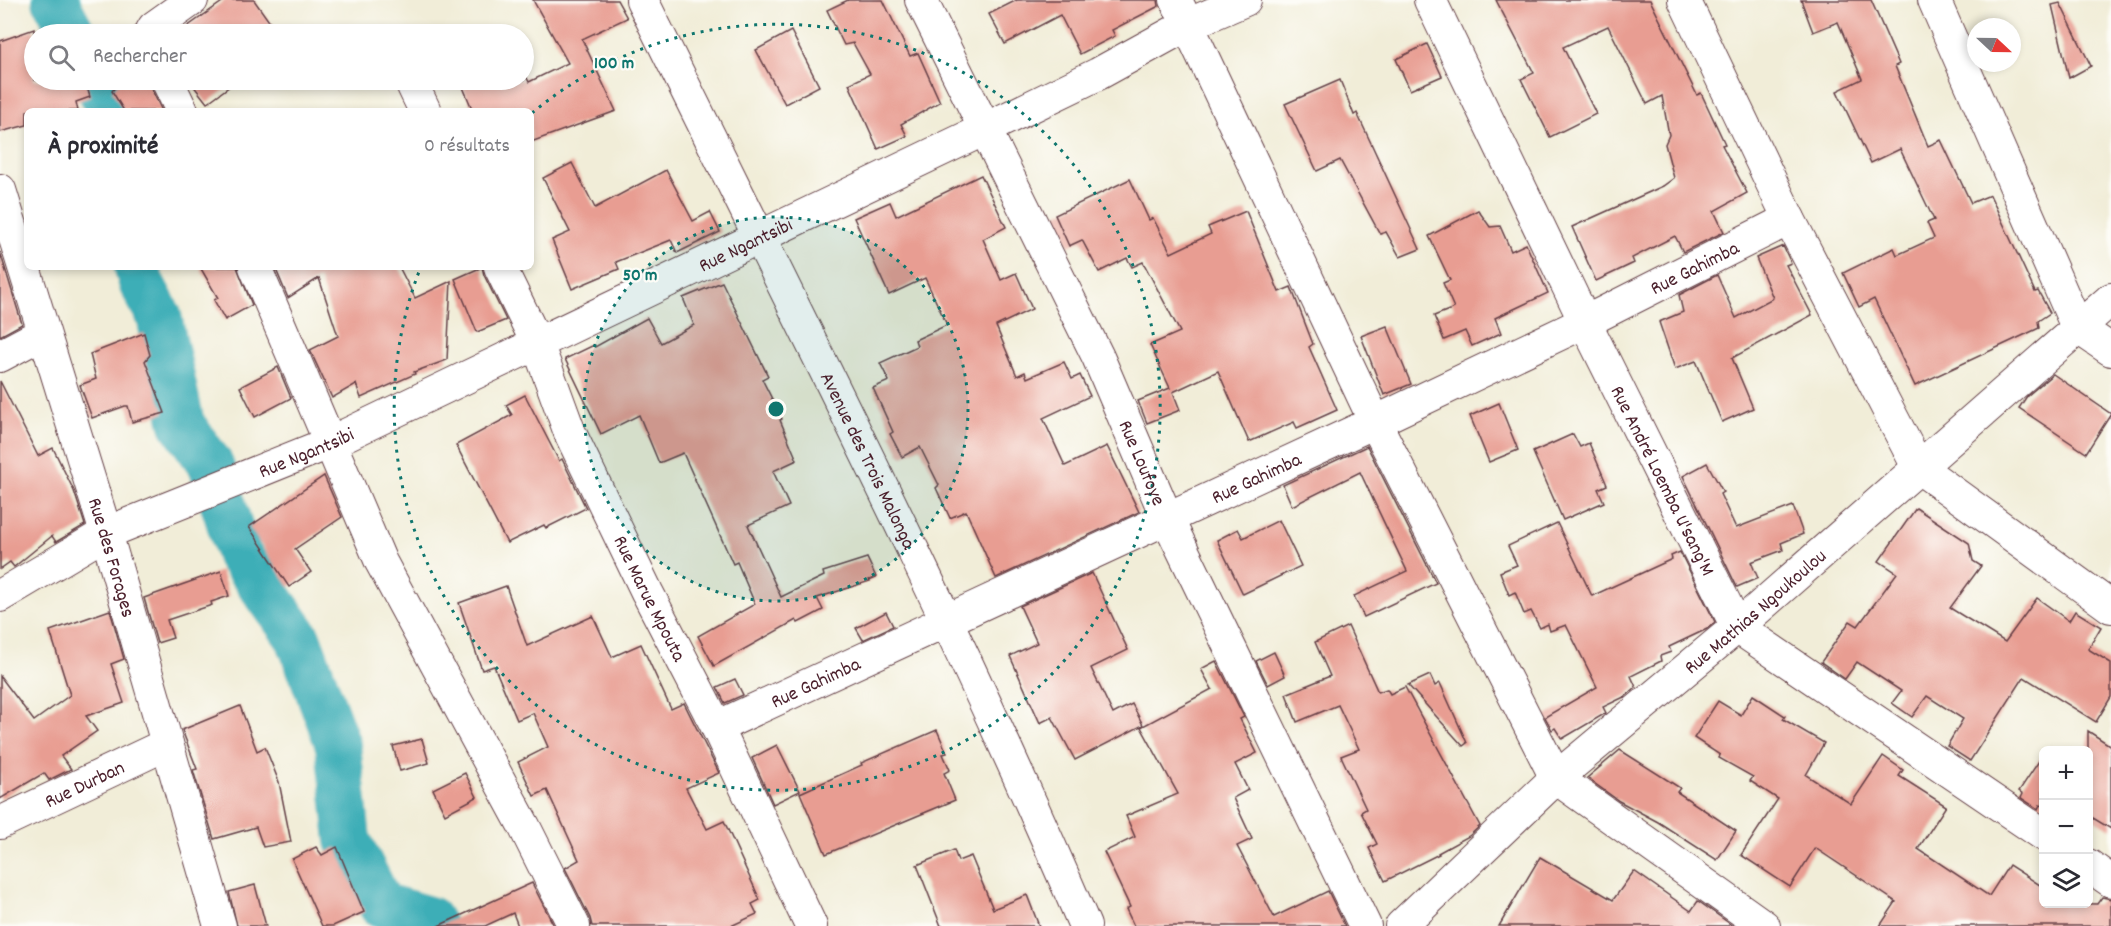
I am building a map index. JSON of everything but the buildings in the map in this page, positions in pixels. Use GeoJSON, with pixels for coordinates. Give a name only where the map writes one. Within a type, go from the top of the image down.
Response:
{"type":"FeatureCollection","features":[{"type":"Feature","properties":{"kind":"street"},"geometry":{"type":"LineString","coordinates":[[158,24],[192,0]]}},
{"type":"Feature","properties":{"kind":"street","name":"Avenue des Trois Malonga"},"geometry":{"type":"LineString","coordinates":[[642,0],[948,621],[1040,820],[1085,926]]}},
{"type":"Feature","properties":{"kind":"street","name":"Rue Loufoye"},"geometry":{"type":"LineString","coordinates":[[921,0],[1098,357],[1167,518],[1365,926]]}},
{"type":"Feature","properties":{"kind":"street","name":"Rue Ngantsibi"},"geometry":{"type":"LineString","coordinates":[[0,596],[106,533],[329,443],[1098,74],[1182,13],[1245,0]]}},
{"type":"Feature","properties":{"kind":"street","name":"Rue André Loemba U'sang'M"},"geometry":{"type":"LineString","coordinates":[[1430,0],[1585,322],[1737,627],[2039,832]]}},
{"type":"Feature","properties":{"kind":"street"},"geometry":{"type":"LineString","coordinates":[[1684,0],[1790,219],[1918,467],[2111,607]]}},
{"type":"Feature","properties":{"kind":"street"},"geometry":{"type":"LineString","coordinates":[[1934,0],[2078,327],[2111,350]]}},
{"type":"Feature","properties":{"kind":"street"},"geometry":{"type":"LineString","coordinates":[[1182,13],[1375,422],[1556,778],[1764,926]]}},
{"type":"Feature","properties":{"kind":"street"},"geometry":{"type":"LineString","coordinates":[[172,90],[181,108]]}},
{"type":"Feature","properties":{"kind":"street","name":"Rue des Forages"},"geometry":{"type":"LineString","coordinates":[[0,190],[42,333],[106,533],[220,926]]}},
{"type":"Feature","properties":{"kind":"street","name":"Rue Gahimba"},"geometry":{"type":"LineString","coordinates":[[717,727],[1375,422],[1585,322],[1790,219]]}},
{"type":"Feature","properties":{"kind":"street"},"geometry":{"type":"LineString","coordinates":[[256,270],[381,562],[518,816],[574,926]]}},
{"type":"Feature","properties":{"kind":"street","name":"Rue Marue Mpouta"},"geometry":{"type":"LineString","coordinates":[[501,270],[537,343],[570,433],[647,592],[717,727],[811,926]]}},
{"type":"Feature","properties":{"kind":"street","name":"Rue Mathias Ngoukoulou"},"geometry":{"type":"LineString","coordinates":[[1401,926],[1556,778],[1737,627],[2111,298]]}},
{"type":"Feature","properties":{"kind":"street"},"geometry":{"type":"LineString","coordinates":[[0,356],[42,333]]}},
{"type":"Feature","properties":{"kind":"street","name":"Rue Durban"},"geometry":{"type":"LineString","coordinates":[[0,823],[167,744]]}},
{"type":"Feature","properties":{"kind":"street"},"geometry":{"type":"LineString","coordinates":[[2093,868],[2111,880]]}},
{"type":"Feature","properties":{"kind":"waterway"},"geometry":{"type":"LineString","coordinates":[[55,0],[68,24]]}},
{"type":"Feature","properties":{"kind":"waterway"},"geometry":{"type":"LineString","coordinates":[[100,90],[109,108]]}},
{"type":"Feature","properties":{"kind":"waterway"},"geometry":{"type":"LineString","coordinates":[[138,270],[141,282],[159,316],[182,424],[211,465],[239,555],[298,638],[338,745],[348,840],[381,905],[429,919],[433,926]]}}]}
